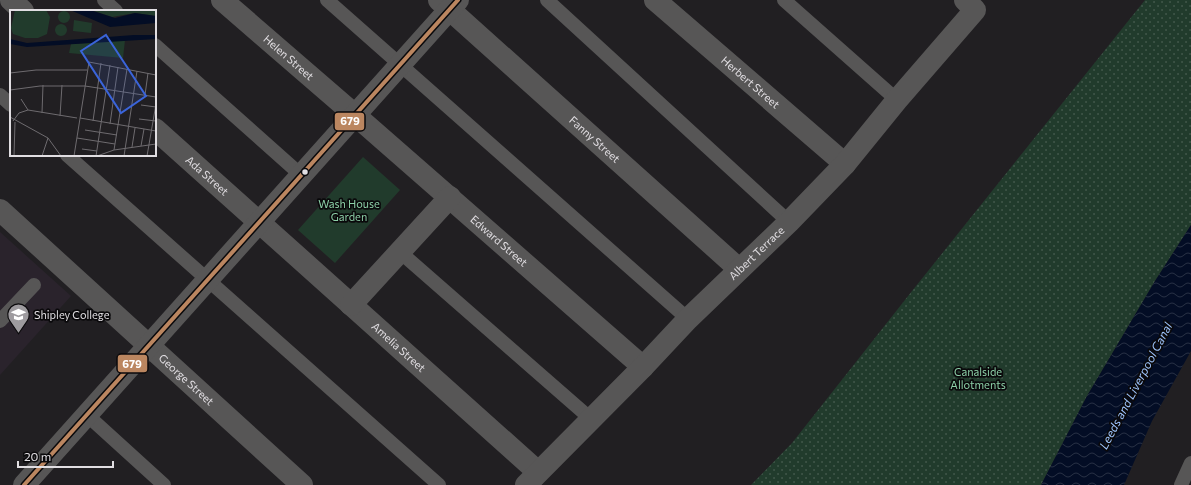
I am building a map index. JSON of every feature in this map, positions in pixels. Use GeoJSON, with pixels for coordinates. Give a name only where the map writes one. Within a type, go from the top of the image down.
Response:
{"type":"FeatureCollection","features":[{"type":"Feature","properties":{"kind":"street"},"geometry":{"type":"LineString","coordinates":[[10,0],[22,10]]}},
{"type":"Feature","properties":{"kind":"street","name":"Helen Street"},"geometry":{"type":"LineString","coordinates":[[222,0],[356,115]]}},
{"type":"Feature","properties":{"kind":"street","name":"Herbert Street"},"geometry":{"type":"LineString","coordinates":[[655,0],[845,164]]}},
{"type":"Feature","properties":{"kind":"street"},"geometry":{"type":"LineString","coordinates":[[33,482],[87,415],[400,65],[449,3]]}},
{"type":"Feature","properties":{"kind":"street","name":"Fanny Street"},"geometry":{"type":"LineString","coordinates":[[449,3],[739,269]]}},
{"type":"Feature","properties":{"kind":"street","name":"Albert Terrace"},"geometry":{"type":"LineString","coordinates":[[532,479],[739,269],[790,222],[845,164],[898,100],[970,5]]}},
{"type":"Feature","properties":{"kind":"street","name":"Edward Street"},"geometry":{"type":"LineString","coordinates":[[356,115],[643,367]]}},
{"type":"Feature","properties":{"kind":"street","name":"Ada Street"},"geometry":{"type":"LineString","coordinates":[[156,131],[259,223]]}},
{"type":"Feature","properties":{"kind":"street"},"geometry":{"type":"LineString","coordinates":[[351,305],[450,197]]}},
{"type":"Feature","properties":{"kind":"street","name":"George Street"},"geometry":{"type":"LineString","coordinates":[[0,210],[302,485]]}},
{"type":"Feature","properties":{"kind":"street","name":"Amelia Street"},"geometry":{"type":"LineString","coordinates":[[259,223],[351,305],[532,479]]}},
{"type":"Feature","properties":{"kind":"lane"},"geometry":{"type":"LineString","coordinates":[[104,0],[115,10]]}},
{"type":"Feature","properties":{"kind":"lane"},"geometry":{"type":"LineString","coordinates":[[326,0],[688,320]]}},
{"type":"Feature","properties":{"kind":"lane"},"geometry":{"type":"LineString","coordinates":[[547,0],[790,222]]}},
{"type":"Feature","properties":{"kind":"lane"},"geometry":{"type":"LineString","coordinates":[[784,0],[898,100]]}},
{"type":"Feature","properties":{"kind":"lane"},"geometry":{"type":"LineString","coordinates":[[156,46],[301,175]]}},
{"type":"Feature","properties":{"kind":"lane"},"geometry":{"type":"LineString","coordinates":[[0,95],[10,104]]}},
{"type":"Feature","properties":{"kind":"lane"},"geometry":{"type":"LineString","coordinates":[[68,156],[439,485]]}},
{"type":"Feature","properties":{"kind":"lane"},"geometry":{"type":"LineString","coordinates":[[400,252],[591,420]]}},
{"type":"Feature","properties":{"kind":"lane"},"geometry":{"type":"LineString","coordinates":[[0,321],[34,285]]}},
{"type":"Feature","properties":{"kind":"lane"},"geometry":{"type":"LineString","coordinates":[[87,415],[164,485]]}},
{"type":"Feature","properties":{"kind":"lane"},"geometry":{"type":"LineString","coordinates":[[1181,485],[1191,463]]}},
{"type":"Feature","properties":{"kind":"shaded area","name":"Shipley College"},"geometry":{"type":"Polygon","coordinates":[[[0,232],[71,296],[0,375],[0,232]]]}},
{"type":"Feature","properties":{"kind":"green space","name":"Canalside Allotments"},"geometry":{"type":"Polygon","coordinates":[[[1145,0],[1191,0],[1191,225],[1155,281],[1087,396],[1041,485],[751,485],[792,443],[1145,0]]]}},
{"type":"Feature","properties":{"kind":"green space","name":"Wash House Garden"},"geometry":{"type":"Polygon","coordinates":[[[363,157],[400,190],[335,263],[298,230],[363,157]]]}},
{"type":"Feature","properties":{"kind":"water","name":"Leeds and Liverpool Canal"},"geometry":{"type":"Polygon","coordinates":[[[1191,225],[1191,351],[1152,421],[1124,485],[1041,485],[1087,396],[1155,281],[1191,225]]]}},
{"type":"Feature","properties":{"kind":"transit line","name":"679"},"geometry":{"type":"LineString","coordinates":[[24,485],[458,0]]}},
{"type":"Feature","properties":{"kind":"place","name":"Shipley College"},"geometry":{"type":"Point","coordinates":[18,334]}}]}
